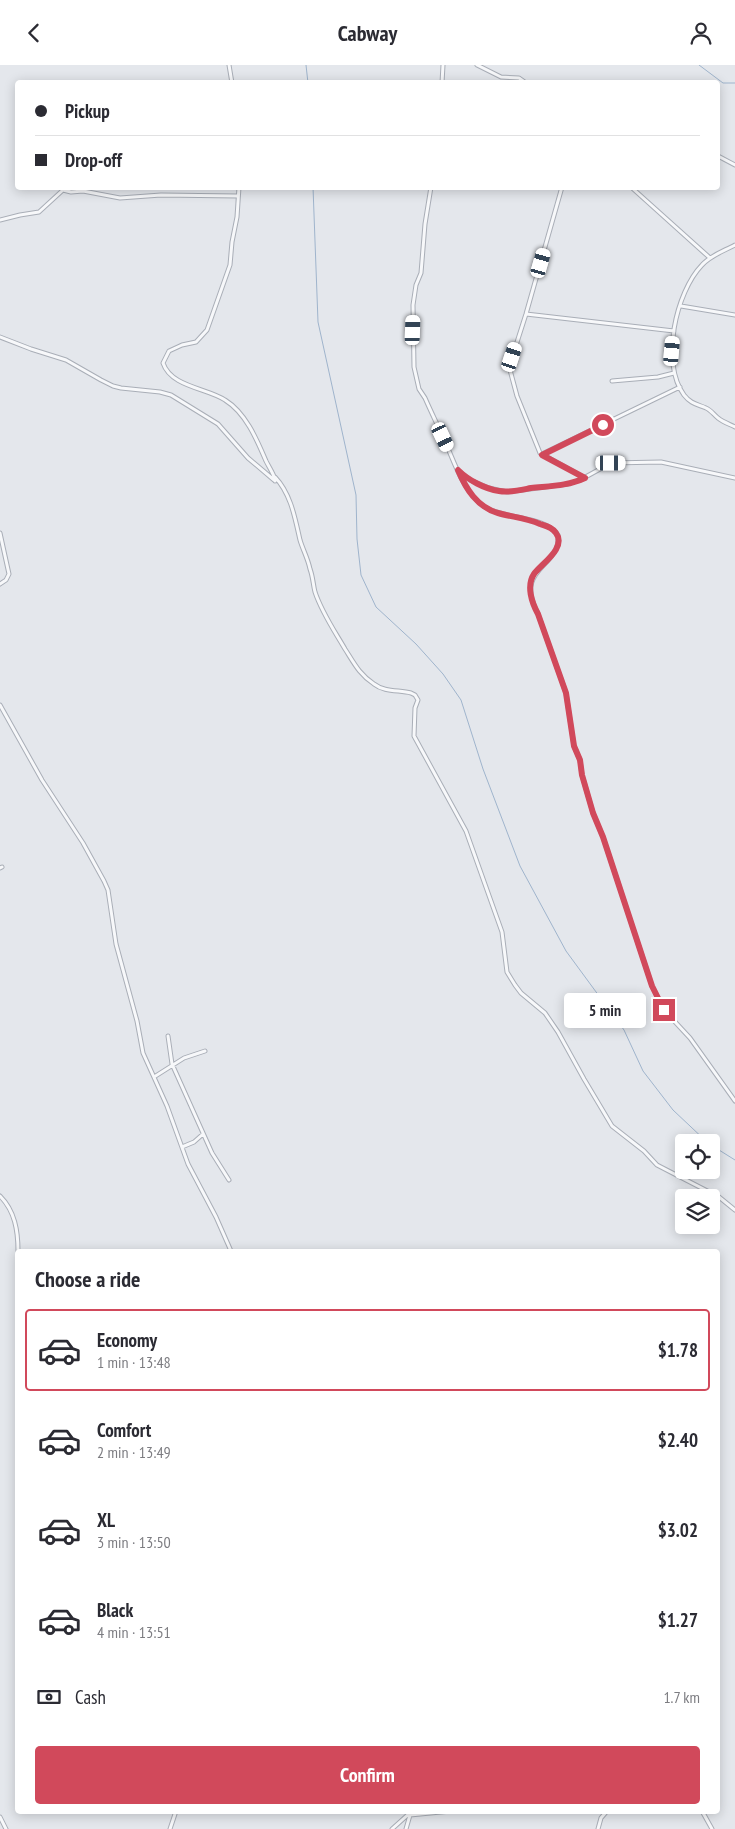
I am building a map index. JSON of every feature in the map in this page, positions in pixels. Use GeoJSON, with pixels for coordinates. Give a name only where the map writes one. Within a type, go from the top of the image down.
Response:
{"type":"FeatureCollection","features":[{"type":"Feature","properties":{"kind":"street"},"geometry":{"type":"LineString","coordinates":[[229,65],[232,80]]}},
{"type":"Feature","properties":{"kind":"street"},"geometry":{"type":"LineString","coordinates":[[442,80],[443,65]]}},
{"type":"Feature","properties":{"kind":"street"},"geometry":{"type":"LineString","coordinates":[[476,65],[501,77],[519,78],[522,80]]}},
{"type":"Feature","properties":{"kind":"street"},"geometry":{"type":"LineString","coordinates":[[720,157],[735,165]]}},
{"type":"Feature","properties":{"kind":"street"},"geometry":{"type":"LineString","coordinates":[[0,220],[39,212],[63,190],[120,198],[161,195],[238,197]]}},
{"type":"Feature","properties":{"kind":"street"},"geometry":{"type":"LineString","coordinates":[[238,190],[237,217],[230,265],[208,330],[196,342],[168,351],[164,363],[166,369],[190,386],[225,400],[236,409],[253,434],[275,481]]}},
{"type":"Feature","properties":{"kind":"street"},"geometry":{"type":"LineString","coordinates":[[431,190],[425,224],[422,273],[416,285],[414,305],[414,367],[419,389],[472,497],[486,508],[500,514],[529,519],[551,527],[558,535],[559,541],[554,554],[534,574],[530,591],[532,603],[538,614],[566,693],[574,746],[580,760],[582,775],[593,813],[603,837],[652,986],[664,1010],[690,1038],[735,1101]]}},
{"type":"Feature","properties":{"kind":"street"},"geometry":{"type":"LineString","coordinates":[[561,190],[526,315],[510,363],[510,374],[517,396],[542,455],[585,478]]}},
{"type":"Feature","properties":{"kind":"street"},"geometry":{"type":"LineString","coordinates":[[634,190],[710,258]]}},
{"type":"Feature","properties":{"kind":"street"},"geometry":{"type":"LineString","coordinates":[[734,247],[710,258],[701,266],[692,279],[684,296],[674,331],[672,357],[674,373],[685,396],[694,404],[708,408],[720,420],[735,427]]}},
{"type":"Feature","properties":{"kind":"street"},"geometry":{"type":"LineString","coordinates":[[681,306],[735,315]]}},
{"type":"Feature","properties":{"kind":"street"},"geometry":{"type":"LineString","coordinates":[[526,315],[674,331]]}},
{"type":"Feature","properties":{"kind":"street"},"geometry":{"type":"LineString","coordinates":[[0,337],[66,360],[113,386],[160,391],[171,395],[218,425],[248,458],[275,481]]}},
{"type":"Feature","properties":{"kind":"street"},"geometry":{"type":"LineString","coordinates":[[612,381],[658,377],[674,373]]}},
{"type":"Feature","properties":{"kind":"street"},"geometry":{"type":"LineString","coordinates":[[542,455],[680,387]]}},
{"type":"Feature","properties":{"kind":"street"},"geometry":{"type":"LineString","coordinates":[[458,470],[470,480],[499,491],[568,484],[585,478],[611,463],[661,462],[735,478]]}},
{"type":"Feature","properties":{"kind":"street"},"geometry":{"type":"LineString","coordinates":[[275,481],[275,477],[284,489],[295,516],[301,543],[311,571],[314,590],[335,635],[356,667],[374,684],[381,688],[411,693],[418,700],[415,708],[414,736],[466,831],[502,932],[507,972],[515,985],[521,993],[545,1013],[612,1126],[644,1151],[657,1165],[718,1197],[735,1211]]}},
{"type":"Feature","properties":{"kind":"street"},"geometry":{"type":"LineString","coordinates":[[0,533],[9,574],[6,580],[0,584]]}},
{"type":"Feature","properties":{"kind":"street"},"geometry":{"type":"LineString","coordinates":[[0,705],[42,780],[83,843],[108,890],[118,951],[130,992],[143,1053],[188,1164],[216,1217],[230,1249]]}},
{"type":"Feature","properties":{"kind":"street"},"geometry":{"type":"LineString","coordinates":[[168,1036],[172,1064],[212,1153],[230,1180]]}},
{"type":"Feature","properties":{"kind":"street"},"geometry":{"type":"LineString","coordinates":[[154,1077],[172,1064],[190,1055],[205,1051]]}},
{"type":"Feature","properties":{"kind":"street"},"geometry":{"type":"LineString","coordinates":[[182,1147],[204,1135]]}},
{"type":"Feature","properties":{"kind":"street"},"geometry":{"type":"LineString","coordinates":[[0,1196],[12,1213],[17,1226],[18,1249]]}},
{"type":"Feature","properties":{"kind":"street"},"geometry":{"type":"LineString","coordinates":[[170,1829],[175,1814]]}},
{"type":"Feature","properties":{"kind":"street"},"geometry":{"type":"LineString","coordinates":[[392,1829],[408,1814]]}},
{"type":"Feature","properties":{"kind":"street"},"geometry":{"type":"LineString","coordinates":[[406,1829],[410,1814]]}},
{"type":"Feature","properties":{"kind":"street"},"geometry":{"type":"LineString","coordinates":[[598,1829],[605,1814]]}},
{"type":"Feature","properties":{"kind":"street"},"geometry":{"type":"LineString","coordinates":[[704,1814],[712,1829]]}},
{"type":"Feature","properties":{"kind":"street"},"geometry":{"type":"LineString","coordinates":[[0,1817],[6,1829]]}},
{"type":"Feature","properties":{"kind":"waterway"},"geometry":{"type":"LineString","coordinates":[[306,65],[308,80]]}},
{"type":"Feature","properties":{"kind":"waterway"},"geometry":{"type":"LineString","coordinates":[[699,65],[719,80]]}},
{"type":"Feature","properties":{"kind":"waterway"},"geometry":{"type":"LineString","coordinates":[[720,81],[723,83],[735,83]]}},
{"type":"Feature","properties":{"kind":"waterway"},"geometry":{"type":"LineString","coordinates":[[313,190],[318,322],[356,495],[357,539],[361,575],[376,607],[416,644],[443,674],[461,700],[483,769],[520,866],[566,951],[624,1030],[643,1071],[673,1110],[698,1134]]}},
{"type":"Feature","properties":{"kind":"waterway"},"geometry":{"type":"LineString","coordinates":[[720,1151],[735,1160]]}},
{"type":"Feature","properties":{"kind":"route"},"geometry":{"type":"LineString","coordinates":[[603,425],[542,455],[585,478],[568,484],[519,491],[499,491],[470,480],[458,470],[472,497],[491,511],[529,519],[551,527],[558,535],[559,541],[554,554],[534,574],[530,591],[532,603],[538,614],[566,693],[574,746],[580,760],[582,775],[593,813],[638,938],[652,986],[664,1010]]}}]}
